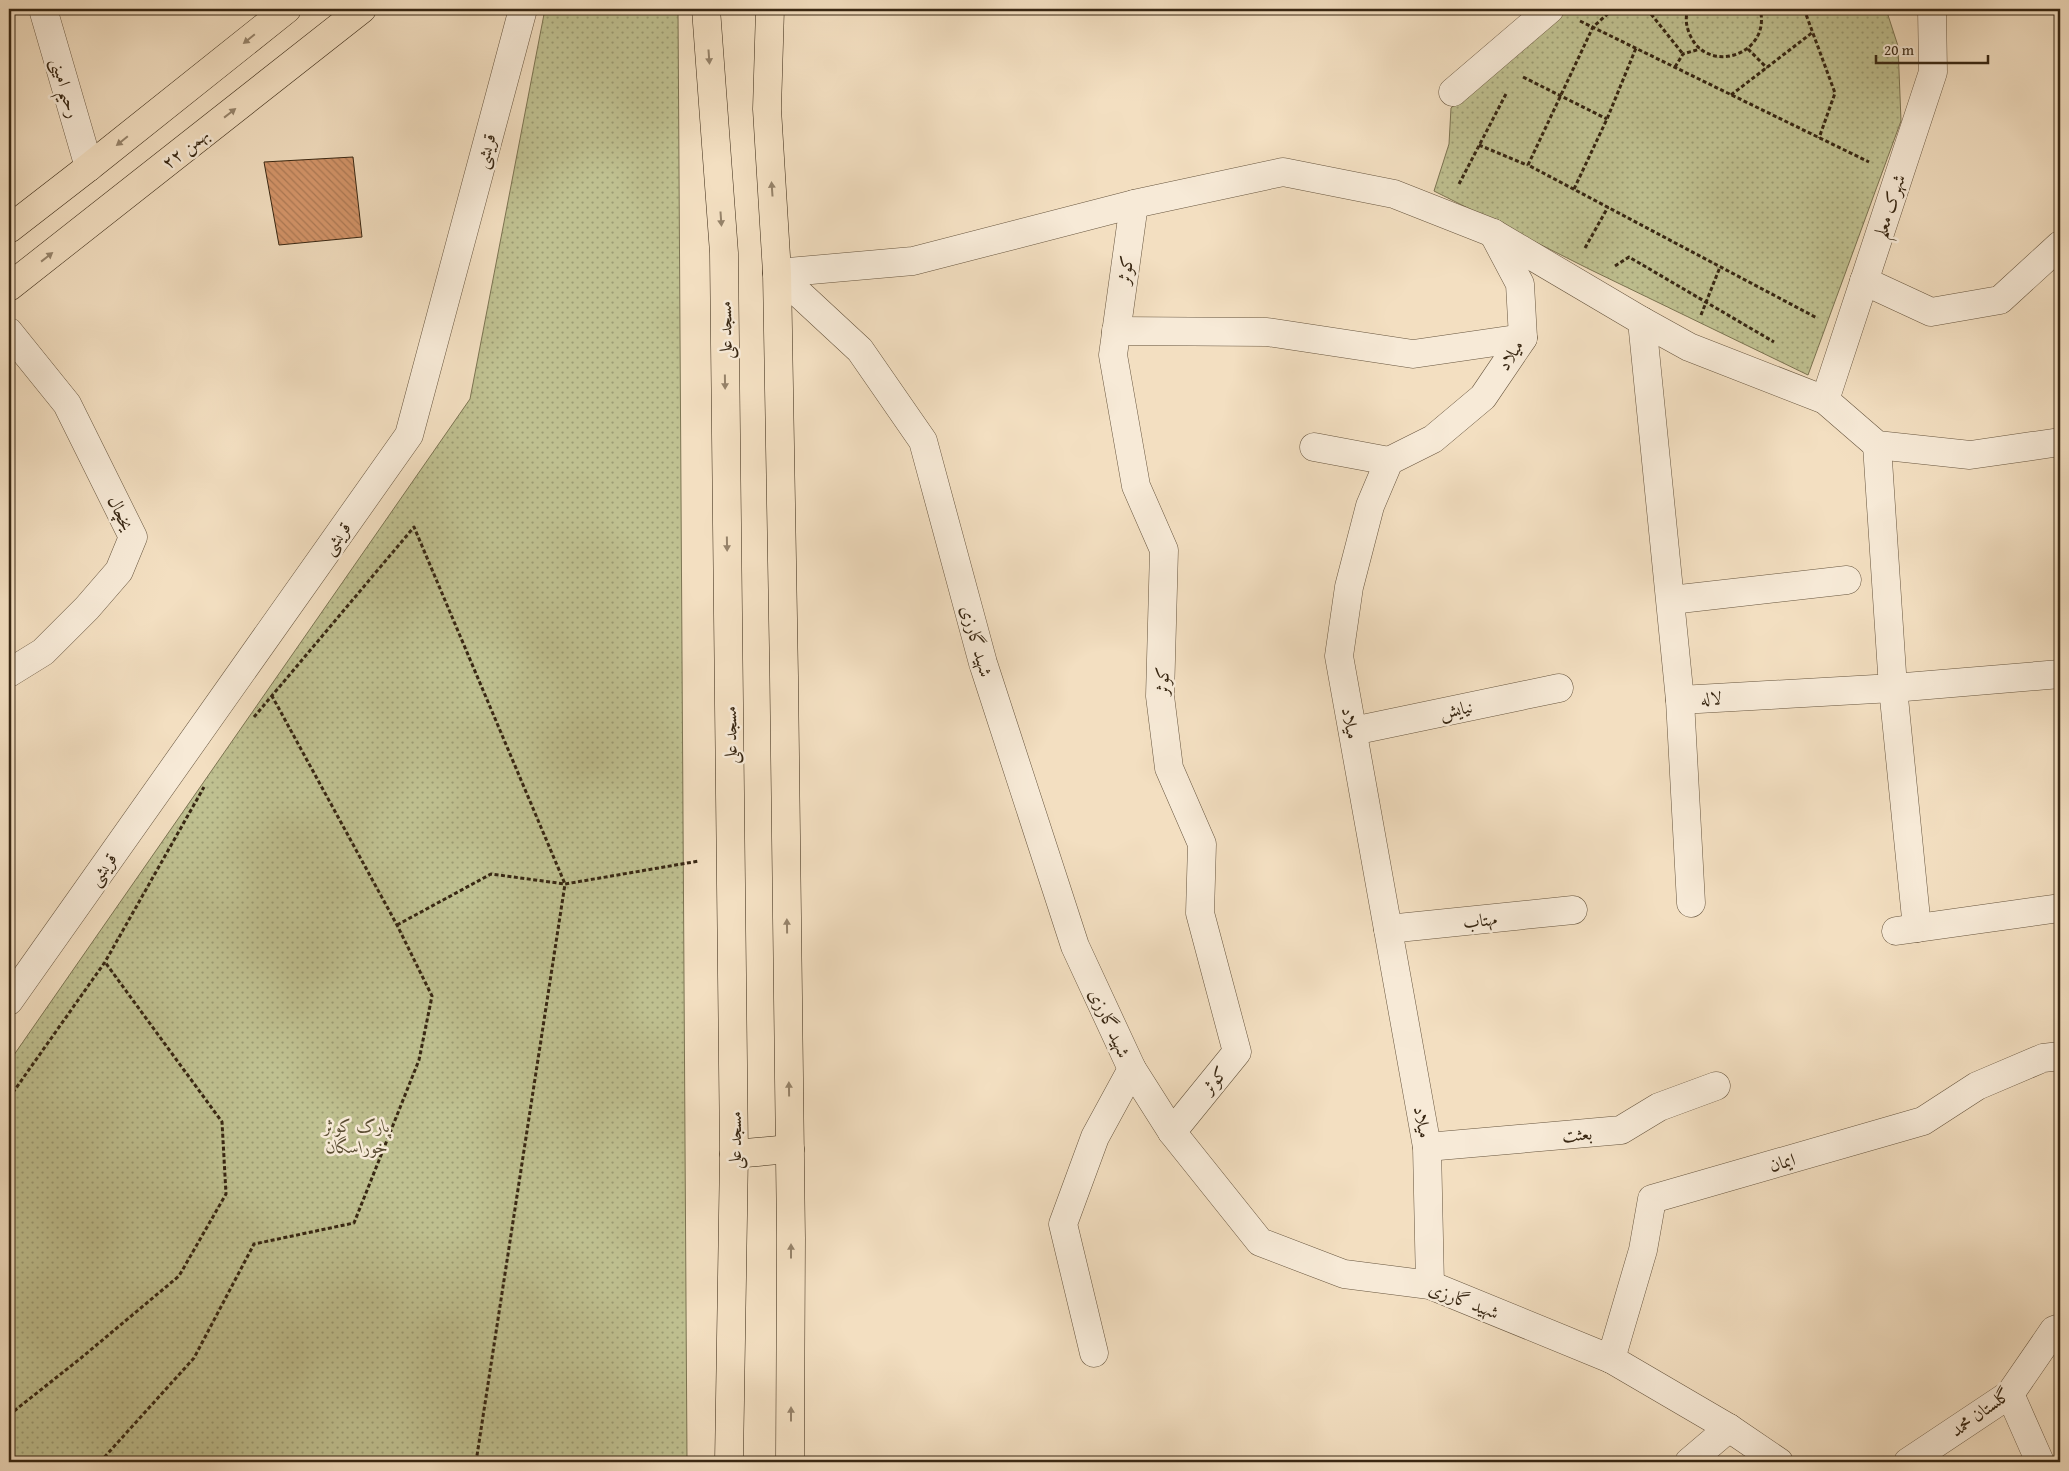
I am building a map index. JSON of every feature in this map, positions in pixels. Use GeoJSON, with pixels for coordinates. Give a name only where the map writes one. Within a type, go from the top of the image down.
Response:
{"type":"FeatureCollection","features":[{"type":"Feature","properties":{"kind":"main road"},"geometry":{"type":"LineString","coordinates":[[9,229],[287,9]]}},
{"type":"Feature","properties":{"kind":"main road","name":"۲۲ بهمن"},"geometry":{"type":"LineString","coordinates":[[9,287],[362,9]]}},
{"type":"Feature","properties":{"kind":"main road","name":"مسجد علی"},"geometry":{"type":"LineString","coordinates":[[706,9],[724,253],[734,1154],[729,1462]]}},
{"type":"Feature","properties":{"kind":"main road"},"geometry":{"type":"LineString","coordinates":[[770,9],[767,109],[777,273],[784,676],[790,1149],[790,1462]]}},
{"type":"Feature","properties":{"kind":"main road"},"geometry":{"type":"LineString","coordinates":[[734,1154],[790,1149]]}},
{"type":"Feature","properties":{"kind":"street","name":"رحیم امینی"},"geometry":{"type":"LineString","coordinates":[[43,9],[89,167]]}},
{"type":"Feature","properties":{"kind":"street","name":"قریشی"},"geometry":{"type":"LineString","coordinates":[[9,1001],[409,435],[523,9]]}},
{"type":"Feature","properties":{"kind":"street"},"geometry":{"type":"LineString","coordinates":[[1453,92],[1550,9]]}},
{"type":"Feature","properties":{"kind":"street","name":"شهرک معلم"},"geometry":{"type":"LineString","coordinates":[[1825,400],[1933,72],[1932,9]]}},
{"type":"Feature","properties":{"kind":"street"},"geometry":{"type":"LineString","coordinates":[[777,273],[913,261],[1134,204],[1283,172],[1394,194],[1493,233],[1642,322],[1689,347],[1825,400],[1877,445],[1970,454],[2060,442]]}},
{"type":"Feature","properties":{"kind":"street","name":"کوثر"},"geometry":{"type":"LineString","coordinates":[[1134,204],[1113,355],[1136,486],[1164,550],[1160,696],[1169,768],[1202,844],[1200,913],[1237,1052],[1172,1132]]}},
{"type":"Feature","properties":{"kind":"street","name":"میلاد"},"geometry":{"type":"LineString","coordinates":[[1430,1285],[1427,1147],[1339,656],[1349,587],[1370,506],[1389,461],[1432,440],[1483,397],[1523,338],[1520,284],[1493,233]]}},
{"type":"Feature","properties":{"kind":"street"},"geometry":{"type":"LineString","coordinates":[[1864,281],[1931,312],[2000,300],[2060,245]]}},
{"type":"Feature","properties":{"kind":"street","name":"شهید گارزی"},"geometry":{"type":"LineString","coordinates":[[777,273],[860,350],[923,441],[983,663],[1072,936],[1132,1069],[1172,1132],[1260,1242],[1344,1274],[1430,1285],[1611,1359],[1729,1428],[1779,1462]]}},
{"type":"Feature","properties":{"kind":"street","name":"لاله"},"geometry":{"type":"LineString","coordinates":[[1642,322],[1680,700],[1893,688],[2060,674]]}},
{"type":"Feature","properties":{"kind":"street"},"geometry":{"type":"LineString","coordinates":[[1116,331],[1267,332],[1413,354],[1523,338]]}},
{"type":"Feature","properties":{"kind":"street","name":"یخچال"},"geometry":{"type":"LineString","coordinates":[[9,332],[67,404],[133,537],[119,570],[87,608],[43,652],[9,673]]}},
{"type":"Feature","properties":{"kind":"street"},"geometry":{"type":"LineString","coordinates":[[1877,445],[1907,929],[2060,908]]}},
{"type":"Feature","properties":{"kind":"street"},"geometry":{"type":"LineString","coordinates":[[1314,447],[1389,461]]}},
{"type":"Feature","properties":{"kind":"street"},"geometry":{"type":"LineString","coordinates":[[1671,600],[1847,580]]}},
{"type":"Feature","properties":{"kind":"street","name":"نیایش"},"geometry":{"type":"LineString","coordinates":[[1352,731],[1559,688]]}},
{"type":"Feature","properties":{"kind":"street"},"geometry":{"type":"LineString","coordinates":[[1680,700],[1691,903]]}},
{"type":"Feature","properties":{"kind":"street","name":"مهتاب"},"geometry":{"type":"LineString","coordinates":[[1388,930],[1573,910]]}},
{"type":"Feature","properties":{"kind":"street","name":"ایمان"},"geometry":{"type":"LineString","coordinates":[[1611,1359],[1643,1250],[1652,1199],[1923,1121],[1977,1086],[2042,1058],[2060,1056]]}},
{"type":"Feature","properties":{"kind":"street"},"geometry":{"type":"LineString","coordinates":[[1094,1353],[1063,1224],[1095,1137],[1132,1069]]}},
{"type":"Feature","properties":{"kind":"street","name":"بعثت"},"geometry":{"type":"LineString","coordinates":[[1427,1147],[1621,1130],[1659,1107],[1716,1086]]}},
{"type":"Feature","properties":{"kind":"street","name":"گلستان محمد"},"geometry":{"type":"LineString","coordinates":[[1908,1462],[2010,1394],[2054,1330],[2060,1328]]}},
{"type":"Feature","properties":{"kind":"street"},"geometry":{"type":"LineString","coordinates":[[2010,1394],[2040,1462]]}},
{"type":"Feature","properties":{"kind":"street"},"geometry":{"type":"LineString","coordinates":[[1689,1462],[1729,1428]]}},
{"type":"Feature","properties":{"kind":"path"},"geometry":{"type":"LineString","coordinates":[[1528,165],[1593,27],[1613,9]]}},
{"type":"Feature","properties":{"kind":"path"},"geometry":{"type":"LineString","coordinates":[[1646,9],[1683,54]]}},
{"type":"Feature","properties":{"kind":"path"},"geometry":{"type":"LineString","coordinates":[[1688,9],[1686,26],[1700,49],[1712,55],[1724,57],[1737,55],[1756,40],[1761,28],[1762,16],[1760,9]]}},
{"type":"Feature","properties":{"kind":"path"},"geometry":{"type":"LineString","coordinates":[[1804,9],[1835,93],[1819,138]]}},
{"type":"Feature","properties":{"kind":"path"},"geometry":{"type":"LineString","coordinates":[[1593,27],[1898,177]]}},
{"type":"Feature","properties":{"kind":"path"},"geometry":{"type":"LineString","coordinates":[[1731,95],[1813,32]]}},
{"type":"Feature","properties":{"kind":"path"},"geometry":{"type":"LineString","coordinates":[[1574,189],[1607,119],[1636,48]]}},
{"type":"Feature","properties":{"kind":"path"},"geometry":{"type":"LineString","coordinates":[[1748,48],[1767,68]]}},
{"type":"Feature","properties":{"kind":"path"},"geometry":{"type":"LineString","coordinates":[[1675,67],[1683,54],[1700,49]]}},
{"type":"Feature","properties":{"kind":"path"},"geometry":{"type":"LineString","coordinates":[[1517,74],[1607,119]]}},
{"type":"Feature","properties":{"kind":"path"},"geometry":{"type":"LineString","coordinates":[[1443,213],[1509,90]]}},
{"type":"Feature","properties":{"kind":"path"},"geometry":{"type":"LineString","coordinates":[[1480,145],[1528,165],[1819,319]]}},
{"type":"Feature","properties":{"kind":"path"},"geometry":{"type":"LineString","coordinates":[[1864,170],[1870,154]]}},
{"type":"Feature","properties":{"kind":"path"},"geometry":{"type":"LineString","coordinates":[[1568,277],[1608,207]]}},
{"type":"Feature","properties":{"kind":"path"},"geometry":{"type":"LineString","coordinates":[[1611,268],[1629,257],[1782,347]]}},
{"type":"Feature","properties":{"kind":"path"},"geometry":{"type":"LineString","coordinates":[[1689,347],[1720,267]]}},
{"type":"Feature","properties":{"kind":"path"},"geometry":{"type":"LineString","coordinates":[[1816,327],[1822,309]]}},
{"type":"Feature","properties":{"kind":"path"},"geometry":{"type":"LineString","coordinates":[[254,717],[414,527],[565,884],[476,1462]]}},
{"type":"Feature","properties":{"kind":"path"},"geometry":{"type":"LineString","coordinates":[[100,1462],[194,1358],[254,1244],[354,1223],[419,1060],[432,996],[396,925],[272,696]]}},
{"type":"Feature","properties":{"kind":"path"},"geometry":{"type":"LineString","coordinates":[[9,1098],[105,962],[208,780]]}},
{"type":"Feature","properties":{"kind":"path"},"geometry":{"type":"LineString","coordinates":[[396,925],[491,874],[565,884],[731,856]]}},
{"type":"Feature","properties":{"kind":"path"},"geometry":{"type":"LineString","coordinates":[[9,1415],[179,1276],[226,1194],[222,1122],[105,962]]}},
{"type":"Feature","properties":{"kind":"green space","name":"پارک کوثر خوراسگان"},"geometry":{"type":"Polygon","coordinates":[[[545,9],[678,9],[687,1462],[9,1462],[9,1062],[470,399],[545,9]]]}},
{"type":"Feature","properties":{"kind":"green space"},"geometry":{"type":"Polygon","coordinates":[[[1563,9],[1886,9],[1898,46],[1901,121],[1808,375],[1589,269],[1434,191],[1449,144],[1451,108],[1563,9]]]}},
{"type":"Feature","properties":{"kind":"building"},"geometry":{"type":"Polygon","coordinates":[[[353,157],[362,237],[279,245],[264,162],[353,157]]]}}]}
